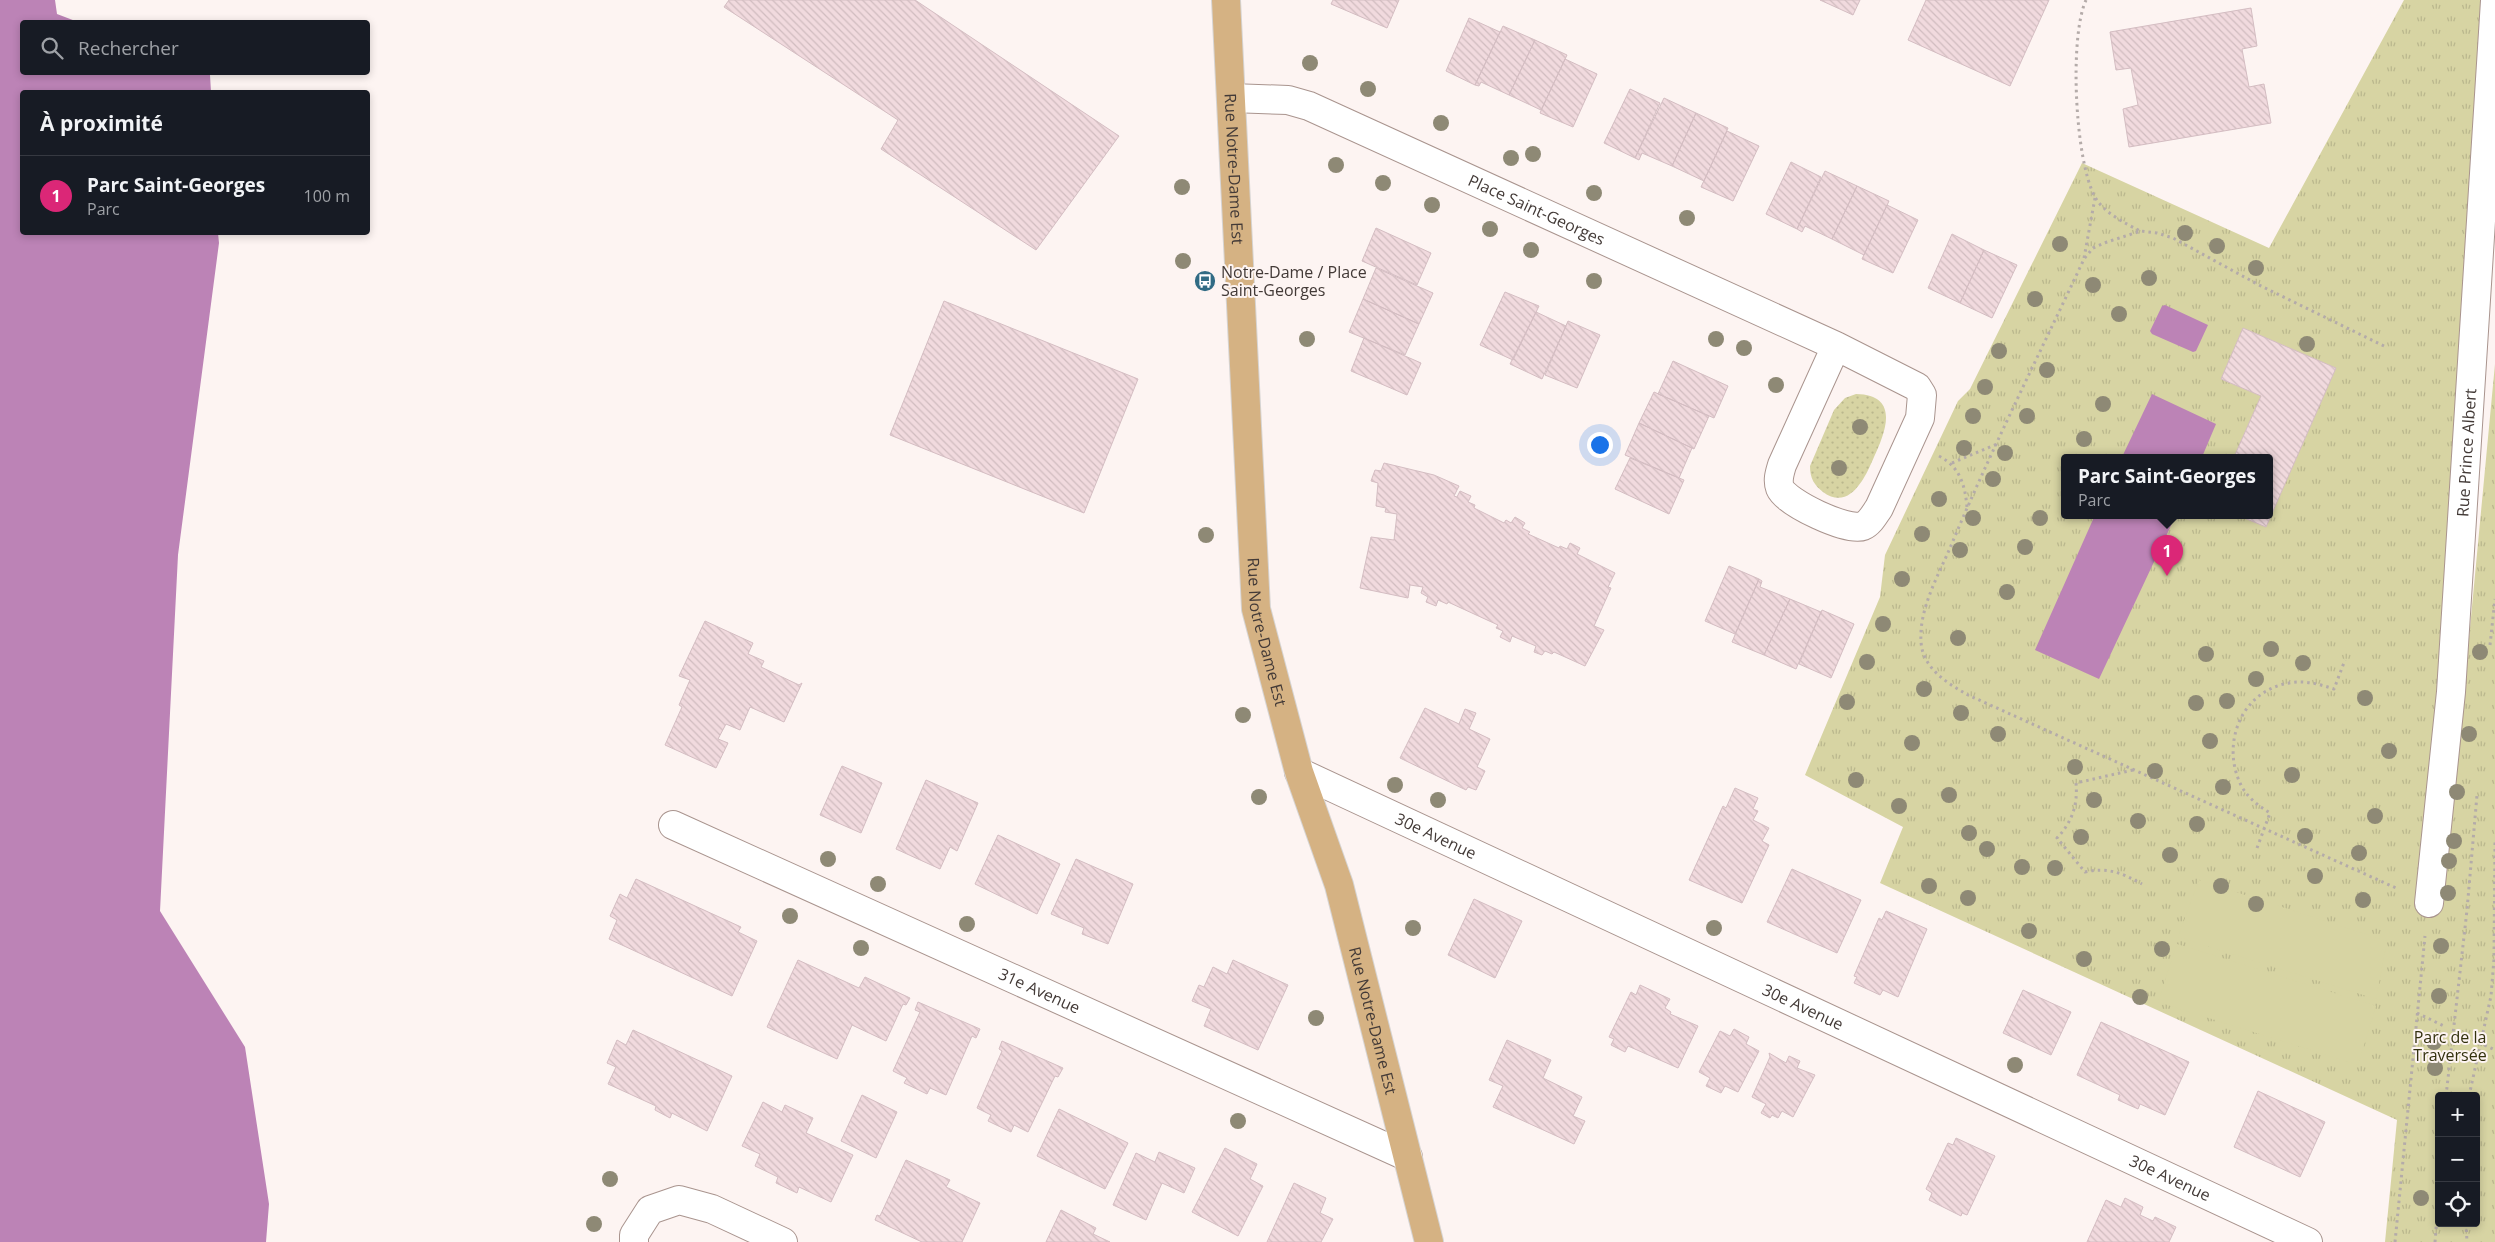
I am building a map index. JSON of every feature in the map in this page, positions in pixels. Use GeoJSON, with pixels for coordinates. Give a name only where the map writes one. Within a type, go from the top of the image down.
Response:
{"type":"FeatureCollection","features":[{"type":"Feature","properties":{"kind":"main road","name":"Rue Notre-Dame Est"},"geometry":{"type":"LineString","coordinates":[[1226,0],[1256,609],[1299,772],[1339,885],[1429,1242]]}},
{"type":"Feature","properties":{"kind":"street","name":"Rue Prince Albert"},"geometry":{"type":"LineString","coordinates":[[2429,903],[2452,684],[2495,1]]}},
{"type":"Feature","properties":{"kind":"street","name":"Place Saint-Georges"},"geometry":{"type":"LineString","coordinates":[[1231,98],[1288,100],[1309,106],[1836,346],[1917,387],[1922,395],[1923,405],[1920,418],[1878,508],[1872,519],[1863,526],[1851,527],[1840,524],[1785,496],[1780,487],[1779,476],[1782,465],[1836,346]]}},
{"type":"Feature","properties":{"kind":"street","name":"30e Avenue"},"geometry":{"type":"LineString","coordinates":[[1299,772],[2308,1242]]}},
{"type":"Feature","properties":{"kind":"street","name":"31e Avenue"},"geometry":{"type":"LineString","coordinates":[[673,825],[1408,1157]]}},
{"type":"Feature","properties":{"kind":"street"},"geometry":{"type":"LineString","coordinates":[[634,1242],[634,1235],[650,1210],[679,1200],[712,1209],[784,1242]]}},
{"type":"Feature","properties":{"kind":"path"},"geometry":{"type":"LineString","coordinates":[[2086,0],[2078,27],[2076,67],[2081,148],[2095,198],[2084,259],[1967,507],[1926,605],[1921,626],[1921,643],[1926,660],[1936,674],[1968,695],[2429,903],[2395,1242]]}},
{"type":"Feature","properties":{"kind":"path"},"geometry":{"type":"LineString","coordinates":[[2095,198],[2118,219],[2141,231],[2173,238],[2259,285],[2384,346]]}},
{"type":"Feature","properties":{"kind":"path"},"geometry":{"type":"LineString","coordinates":[[2084,259],[2094,248],[2141,231]]}},
{"type":"Feature","properties":{"kind":"path"},"geometry":{"type":"LineString","coordinates":[[1908,442],[1952,463],[1960,475],[1965,490],[1967,507]]}},
{"type":"Feature","properties":{"kind":"path"},"geometry":{"type":"LineString","coordinates":[[1952,463],[1998,443]]}},
{"type":"Feature","properties":{"kind":"path"},"geometry":{"type":"LineString","coordinates":[[2257,848],[2270,813],[2253,801],[2236,775],[2232,746],[2234,731],[2249,705],[2260,695],[2273,688],[2288,683],[2308,682],[2334,689],[2345,660]]}},
{"type":"Feature","properties":{"kind":"path"},"geometry":{"type":"LineString","coordinates":[[2134,770],[2076,783],[2077,799],[2073,814],[2066,829],[2057,838],[2085,872],[2107,869],[2122,873],[2142,884]]}},
{"type":"Feature","properties":{"kind":"path"},"geometry":{"type":"LineString","coordinates":[[2446,1092],[2467,910],[2477,794]]}},
{"type":"Feature","properties":{"kind":"path"},"geometry":{"type":"LineString","coordinates":[[2471,1092],[2491,996],[2494,959],[2495,842]]}},
{"type":"Feature","properties":{"kind":"path"},"geometry":{"type":"LineString","coordinates":[[2418,1013],[2446,1027]]}},
{"type":"Feature","properties":{"kind":"path"},"geometry":{"type":"LineString","coordinates":[[2461,1034],[2495,1050]]}},
{"type":"Feature","properties":{"kind":"path"},"geometry":{"type":"LineString","coordinates":[[2435,1242],[2436,1227]]}},
{"type":"Feature","properties":{"kind":"path"},"geometry":{"type":"LineString","coordinates":[[2466,1227],[2467,1242]]}},
{"type":"Feature","properties":{"kind":"green space","name":"Parc de la Traversée"},"geometry":{"type":"Polygon","coordinates":[[[2404,0],[2495,0],[2462,712],[2495,364],[2495,1242],[2385,1242],[2397,1120],[1880,883],[1903,827],[1805,775],[1880,597],[1885,555],[1958,401],[1970,389],[2082,163],[2269,248],[2404,0]]]}},
{"type":"Feature","properties":{"kind":"green space"},"geometry":{"type":"Polygon","coordinates":[[[1856,394],[1870,396],[1879,401],[1884,408],[1886,416],[1885,426],[1871,465],[1856,489],[1849,495],[1841,498],[1833,497],[1817,487],[1812,478],[1810,466],[1834,410],[1845,398],[1856,394]]]}},
{"type":"Feature","properties":{"kind":"green space"},"geometry":{"type":"Polygon","coordinates":[[[2199,880],[2387,941],[2376,999],[2178,937],[2199,880]]]}},
{"type":"Feature","properties":{"kind":"green space"},"geometry":{"type":"Polygon","coordinates":[[[2177,944],[2376,1006],[2358,1065],[2158,1002],[2177,944]]]}},
{"type":"Feature","properties":{"kind":"shaded area"},"geometry":{"type":"Polygon","coordinates":[[[0,0],[55,0],[57,14],[73,20],[20,20],[20,75],[210,75],[211,90],[20,90],[20,235],[218,235],[219,243],[178,555],[160,911],[245,1047],[269,1204],[266,1242],[0,1242],[0,0]]]}},
{"type":"Feature","properties":{"kind":"shaded area"},"geometry":{"type":"Polygon","coordinates":[[[2165,305],[2208,325],[2196,351],[2193,352],[2152,334],[2150,331],[2162,306],[2165,305]]]}},
{"type":"Feature","properties":{"kind":"shaded area"},"geometry":{"type":"Polygon","coordinates":[[[2152,394],[2216,424],[2203,454],[2123,454],[2152,394]]]}},
{"type":"Feature","properties":{"kind":"shaded area"},"geometry":{"type":"Polygon","coordinates":[[[2093,519],[2174,519],[2099,679],[2035,650],[2093,519]]]}},
{"type":"Feature","properties":{"kind":"building"},"geometry":{"type":"Polygon","coordinates":[[[729,0],[915,0],[1119,136],[1036,250],[881,149],[898,120],[724,7],[729,0]]]}},
{"type":"Feature","properties":{"kind":"building"},"geometry":{"type":"Polygon","coordinates":[[[1333,0],[1399,0],[1387,28],[1331,4],[1333,0]]]}},
{"type":"Feature","properties":{"kind":"building"},"geometry":{"type":"Polygon","coordinates":[[[1820,0],[1860,0],[1853,15],[1820,0]]]}},
{"type":"Feature","properties":{"kind":"building"},"geometry":{"type":"Polygon","coordinates":[[[1926,0],[2049,0],[2010,86],[1908,40],[1926,0]]]}},
{"type":"Feature","properties":{"kind":"building"},"geometry":{"type":"Polygon","coordinates":[[[2251,8],[2257,46],[2242,49],[2249,87],[2264,84],[2271,123],[2129,147],[2123,109],[2138,105],[2131,68],[2116,70],[2110,32],[2251,8]]]}},
{"type":"Feature","properties":{"kind":"building"},"geometry":{"type":"Polygon","coordinates":[[[1469,18],[1500,32],[1475,85],[1446,71],[1469,18]]]}},
{"type":"Feature","properties":{"kind":"building"},"geometry":{"type":"Polygon","coordinates":[[[1503,26],[1535,40],[1509,95],[1481,82],[1479,86],[1475,85],[1503,26]]]}},
{"type":"Feature","properties":{"kind":"building"},"geometry":{"type":"Polygon","coordinates":[[[1535,40],[1567,55],[1541,110],[1509,95],[1535,40]]]}},
{"type":"Feature","properties":{"kind":"building"},"geometry":{"type":"Polygon","coordinates":[[[1565,59],[1597,74],[1573,127],[1540,113],[1565,59]]]}},
{"type":"Feature","properties":{"kind":"building"},"geometry":{"type":"Polygon","coordinates":[[[1630,89],[1660,103],[1635,158],[1604,143],[1630,89]]]}},
{"type":"Feature","properties":{"kind":"building"},"geometry":{"type":"Polygon","coordinates":[[[1664,98],[1696,113],[1672,166],[1642,153],[1639,160],[1635,158],[1664,98]]]}},
{"type":"Feature","properties":{"kind":"building"},"geometry":{"type":"Polygon","coordinates":[[[1696,113],[1728,128],[1704,181],[1672,166],[1696,113]]]}},
{"type":"Feature","properties":{"kind":"building"},"geometry":{"type":"Polygon","coordinates":[[[1727,131],[1759,146],[1733,201],[1701,187],[1727,131]]]}},
{"type":"Feature","properties":{"kind":"building"},"geometry":{"type":"Polygon","coordinates":[[[1791,162],[1821,177],[1797,229],[1766,214],[1791,162]]]}},
{"type":"Feature","properties":{"kind":"building"},"geometry":{"type":"Polygon","coordinates":[[[1825,171],[1857,186],[1832,239],[1805,226],[1802,232],[1797,229],[1825,171]]]}},
{"type":"Feature","properties":{"kind":"building"},"geometry":{"type":"Polygon","coordinates":[[[1857,186],[1889,201],[1864,255],[1832,239],[1857,186]]]}},
{"type":"Feature","properties":{"kind":"building"},"geometry":{"type":"Polygon","coordinates":[[[1887,205],[1918,220],[1893,273],[1862,259],[1887,205]]]}},
{"type":"Feature","properties":{"kind":"building"},"geometry":{"type":"Polygon","coordinates":[[[1376,228],[1431,253],[1417,285],[1362,261],[1376,228]]]}},
{"type":"Feature","properties":{"kind":"building"},"geometry":{"type":"Polygon","coordinates":[[[1952,234],[1984,250],[1960,303],[1928,288],[1952,234]]]}},
{"type":"Feature","properties":{"kind":"building"},"geometry":{"type":"Polygon","coordinates":[[[1984,250],[2017,265],[1992,318],[1960,303],[1984,250]]]}},
{"type":"Feature","properties":{"kind":"building"},"geometry":{"type":"Polygon","coordinates":[[[1376,268],[1433,293],[1419,324],[1363,299],[1376,268]]]}},
{"type":"Feature","properties":{"kind":"building"},"geometry":{"type":"Polygon","coordinates":[[[1505,292],[1539,306],[1513,360],[1480,345],[1505,292]]]}},
{"type":"Feature","properties":{"kind":"building"},"geometry":{"type":"Polygon","coordinates":[[[1363,299],[1419,324],[1405,355],[1349,332],[1363,299]]]}},
{"type":"Feature","properties":{"kind":"building"},"geometry":{"type":"Polygon","coordinates":[[[944,301],[1138,379],[1084,513],[890,435],[944,301]]]}},
{"type":"Feature","properties":{"kind":"building"},"geometry":{"type":"Polygon","coordinates":[[[1536,312],[1566,326],[1542,379],[1510,364],[1536,312]]]}},
{"type":"Feature","properties":{"kind":"building"},"geometry":{"type":"Polygon","coordinates":[[[1568,321],[1600,335],[1577,388],[1545,375],[1568,321]]]}},
{"type":"Feature","properties":{"kind":"building"},"geometry":{"type":"Polygon","coordinates":[[[2243,328],[2336,368],[2273,511],[2273,454],[2235,454],[2261,396],[2221,379],[2243,328]]]}},
{"type":"Feature","properties":{"kind":"building"},"geometry":{"type":"Polygon","coordinates":[[[1364,338],[1421,363],[1407,395],[1351,371],[1364,338]]]}},
{"type":"Feature","properties":{"kind":"building"},"geometry":{"type":"Polygon","coordinates":[[[1673,361],[1728,386],[1714,418],[1658,394],[1673,361]]]}},
{"type":"Feature","properties":{"kind":"building"},"geometry":{"type":"Polygon","coordinates":[[[1654,392],[1709,416],[1694,449],[1639,423],[1654,392]]]}},
{"type":"Feature","properties":{"kind":"building"},"geometry":{"type":"Polygon","coordinates":[[[1639,423],[1692,448],[1679,478],[1625,455],[1639,423]]]}},
{"type":"Feature","properties":{"kind":"building"},"geometry":{"type":"Polygon","coordinates":[[[1630,458],[1684,480],[1669,514],[1615,489],[1630,458]]]}},
{"type":"Feature","properties":{"kind":"building"},"geometry":{"type":"Polygon","coordinates":[[[1384,463],[1434,475],[1459,486],[1454,496],[1457,497],[1460,491],[1471,496],[1468,502],[1475,505],[1474,508],[1504,523],[1506,520],[1511,523],[1515,517],[1525,523],[1522,528],[1530,532],[1528,534],[1559,548],[1560,546],[1567,549],[1570,543],[1580,548],[1577,554],[1615,573],[1608,587],[1611,588],[1594,626],[1604,630],[1585,666],[1554,652],[1552,654],[1545,651],[1542,655],[1534,652],[1536,646],[1512,636],[1510,642],[1500,637],[1503,631],[1496,628],[1498,625],[1448,602],[1447,604],[1438,600],[1436,606],[1426,602],[1428,597],[1421,593],[1423,587],[1410,585],[1408,598],[1360,588],[1371,537],[1394,540],[1397,514],[1385,512],[1386,508],[1376,506],[1378,483],[1371,481],[1375,470],[1381,471],[1384,463]]]}},
{"type":"Feature","properties":{"kind":"building"},"geometry":{"type":"Polygon","coordinates":[[[2247,519],[2270,519],[2266,527],[2247,519]]]}},
{"type":"Feature","properties":{"kind":"building"},"geometry":{"type":"Polygon","coordinates":[[[1729,566],[1759,579],[1735,634],[1705,621],[1729,566]]]}},
{"type":"Feature","properties":{"kind":"building"},"geometry":{"type":"Polygon","coordinates":[[[1759,579],[1762,581],[1760,587],[1790,599],[1764,655],[1732,642],[1759,579]]]}},
{"type":"Feature","properties":{"kind":"building"},"geometry":{"type":"Polygon","coordinates":[[[1790,599],[1821,612],[1796,669],[1764,655],[1790,599]]]}},
{"type":"Feature","properties":{"kind":"building"},"geometry":{"type":"Polygon","coordinates":[[[1822,610],[1854,624],[1831,678],[1799,664],[1822,610]]]}},
{"type":"Feature","properties":{"kind":"building"},"geometry":{"type":"Polygon","coordinates":[[[705,621],[753,643],[748,654],[764,661],[761,667],[799,685],[802,683],[784,722],[750,707],[740,730],[726,724],[718,739],[728,743],[716,768],[665,745],[682,707],[679,705],[690,680],[679,676],[705,621]]]}},
{"type":"Feature","properties":{"kind":"building"},"geometry":{"type":"Polygon","coordinates":[[[1425,708],[1459,724],[1465,709],[1476,713],[1469,729],[1490,739],[1477,767],[1485,771],[1476,790],[1468,787],[1466,790],[1400,758],[1425,708]]]}},
{"type":"Feature","properties":{"kind":"building"},"geometry":{"type":"Polygon","coordinates":[[[842,766],[882,783],[861,833],[820,815],[842,766]]]}},
{"type":"Feature","properties":{"kind":"building"},"geometry":{"type":"Polygon","coordinates":[[[926,780],[978,803],[957,851],[950,847],[940,869],[896,849],[926,780]]]}},
{"type":"Feature","properties":{"kind":"building"},"geometry":{"type":"Polygon","coordinates":[[[1735,788],[1758,798],[1753,809],[1758,811],[1753,820],[1769,828],[1762,841],[1769,845],[1742,903],[1689,880],[1723,806],[1726,808],[1735,788]]]}},
{"type":"Feature","properties":{"kind":"building"},"geometry":{"type":"Polygon","coordinates":[[[998,835],[1060,864],[1037,914],[975,884],[998,835]]]}},
{"type":"Feature","properties":{"kind":"building"},"geometry":{"type":"Polygon","coordinates":[[[1076,859],[1133,884],[1108,944],[1082,934],[1084,928],[1051,914],[1076,859]]]}},
{"type":"Feature","properties":{"kind":"building"},"geometry":{"type":"Polygon","coordinates":[[[1792,869],[1861,900],[1837,953],[1767,922],[1792,869]]]}},
{"type":"Feature","properties":{"kind":"building"},"geometry":{"type":"Polygon","coordinates":[[[636,879],[741,927],[738,932],[757,941],[732,996],[609,939],[617,920],[610,916],[620,894],[627,898],[636,879]]]}},
{"type":"Feature","properties":{"kind":"building"},"geometry":{"type":"Polygon","coordinates":[[[1474,899],[1522,921],[1495,978],[1448,955],[1474,899]]]}},
{"type":"Feature","properties":{"kind":"building"},"geometry":{"type":"Polygon","coordinates":[[[1886,911],[1927,929],[1898,997],[1883,990],[1880,995],[1854,983],[1857,977],[1854,976],[1879,918],[1882,920],[1886,911]]]}},
{"type":"Feature","properties":{"kind":"building"},"geometry":{"type":"Polygon","coordinates":[[[798,960],[859,988],[865,977],[910,998],[906,1005],[903,1004],[886,1041],[852,1025],[837,1059],[767,1027],[798,960]]]}},
{"type":"Feature","properties":{"kind":"building"},"geometry":{"type":"Polygon","coordinates":[[[1233,960],[1288,985],[1258,1050],[1204,1026],[1211,1009],[1192,1001],[1199,985],[1204,987],[1213,967],[1227,974],[1233,960]]]}},
{"type":"Feature","properties":{"kind":"building"},"geometry":{"type":"Polygon","coordinates":[[[1640,985],[1670,999],[1665,1008],[1671,1012],[1670,1014],[1698,1026],[1678,1068],[1628,1046],[1625,1052],[1611,1045],[1614,1039],[1609,1037],[1631,992],[1636,995],[1640,985]]]}},
{"type":"Feature","properties":{"kind":"building"},"geometry":{"type":"Polygon","coordinates":[[[2023,990],[2071,1012],[2051,1055],[2003,1033],[2023,990]]]}},
{"type":"Feature","properties":{"kind":"building"},"geometry":{"type":"Polygon","coordinates":[[[918,1002],[980,1029],[976,1038],[972,1036],[946,1095],[930,1088],[927,1094],[904,1083],[907,1078],[893,1071],[920,1012],[915,1010],[918,1002]]]}},
{"type":"Feature","properties":{"kind":"building"},"geometry":{"type":"Polygon","coordinates":[[[2101,1022],[2189,1062],[2165,1115],[2140,1104],[2138,1109],[2118,1100],[2120,1095],[2077,1075],[2101,1022]]]}},
{"type":"Feature","properties":{"kind":"building"},"geometry":{"type":"Polygon","coordinates":[[[1734,1029],[1749,1037],[1746,1044],[1759,1051],[1738,1092],[1725,1086],[1721,1093],[1706,1086],[1710,1078],[1699,1072],[1720,1031],[1730,1036],[1734,1029]]]}},
{"type":"Feature","properties":{"kind":"building"},"geometry":{"type":"Polygon","coordinates":[[[633,1030],[732,1076],[707,1131],[672,1113],[670,1118],[655,1110],[656,1106],[608,1084],[616,1067],[607,1063],[617,1040],[626,1045],[633,1030]]]}},
{"type":"Feature","properties":{"kind":"building"},"geometry":{"type":"Polygon","coordinates":[[[1507,1040],[1551,1060],[1543,1078],[1582,1097],[1573,1116],[1585,1121],[1574,1144],[1493,1107],[1503,1086],[1489,1080],[1507,1040]]]}},
{"type":"Feature","properties":{"kind":"building"},"geometry":{"type":"Polygon","coordinates":[[[1002,1041],[1063,1068],[1058,1077],[1055,1076],[1028,1132],[1014,1125],[1011,1132],[988,1121],[991,1115],[977,1108],[1002,1051],[999,1049],[1002,1041]]]}},
{"type":"Feature","properties":{"kind":"building"},"geometry":{"type":"Polygon","coordinates":[[[1769,1053],[1786,1063],[1789,1056],[1800,1061],[1797,1068],[1815,1075],[1793,1117],[1782,1111],[1778,1118],[1772,1115],[1770,1118],[1761,1113],[1766,1104],[1752,1097],[1770,1057],[1769,1053]]]}},
{"type":"Feature","properties":{"kind":"building"},"geometry":{"type":"Polygon","coordinates":[[[2258,1091],[2325,1122],[2300,1177],[2234,1147],[2258,1091]]]}},
{"type":"Feature","properties":{"kind":"building"},"geometry":{"type":"Polygon","coordinates":[[[862,1095],[897,1112],[876,1158],[841,1141],[862,1095]]]}},
{"type":"Feature","properties":{"kind":"building"},"geometry":{"type":"Polygon","coordinates":[[[763,1102],[782,1112],[785,1105],[813,1118],[806,1133],[853,1155],[831,1202],[799,1187],[797,1193],[776,1183],[778,1177],[755,1166],[760,1154],[742,1146],[763,1102]]]}},
{"type":"Feature","properties":{"kind":"building"},"geometry":{"type":"Polygon","coordinates":[[[1059,1109],[1128,1143],[1105,1189],[1037,1156],[1059,1109]]]}},
{"type":"Feature","properties":{"kind":"building"},"geometry":{"type":"Polygon","coordinates":[[[1956,1138],[1995,1156],[1967,1215],[1962,1213],[1961,1216],[1929,1200],[1932,1193],[1926,1189],[1948,1143],[1953,1145],[1956,1138]]]}},
{"type":"Feature","properties":{"kind":"building"},"geometry":{"type":"Polygon","coordinates":[[[1225,1148],[1257,1164],[1250,1179],[1263,1186],[1238,1236],[1192,1212],[1225,1148]]]}},
{"type":"Feature","properties":{"kind":"building"},"geometry":{"type":"Polygon","coordinates":[[[1159,1152],[1195,1168],[1184,1193],[1162,1183],[1146,1220],[1113,1205],[1136,1153],[1155,1162],[1159,1152]]]}},
{"type":"Feature","properties":{"kind":"building"},"geometry":{"type":"Polygon","coordinates":[[[906,1160],[950,1180],[946,1187],[980,1203],[962,1242],[922,1242],[875,1220],[877,1215],[880,1216],[906,1160]]]}},
{"type":"Feature","properties":{"kind":"building"},"geometry":{"type":"Polygon","coordinates":[[[1294,1183],[1326,1198],[1320,1213],[1333,1219],[1321,1242],[1267,1242],[1294,1183]]]}},
{"type":"Feature","properties":{"kind":"building"},"geometry":{"type":"Polygon","coordinates":[[[2125,1198],[2143,1207],[2140,1215],[2153,1221],[2155,1217],[2176,1227],[2169,1242],[2087,1242],[2106,1200],[2121,1207],[2125,1198]]]}},
{"type":"Feature","properties":{"kind":"building"},"geometry":{"type":"Polygon","coordinates":[[[1061,1210],[1096,1228],[1093,1234],[1110,1242],[1046,1242],[1061,1210]]]}},
{"type":"Feature","properties":{"kind":"place","name":"Notre-Dame / Place Saint-Georges"},"geometry":{"type":"Point","coordinates":[1205,281]}},
{"type":"Feature","properties":{"kind":"place","name":"Parc Saint-Georges"},"geometry":{"type":"Point","coordinates":[2167,576]}}]}
